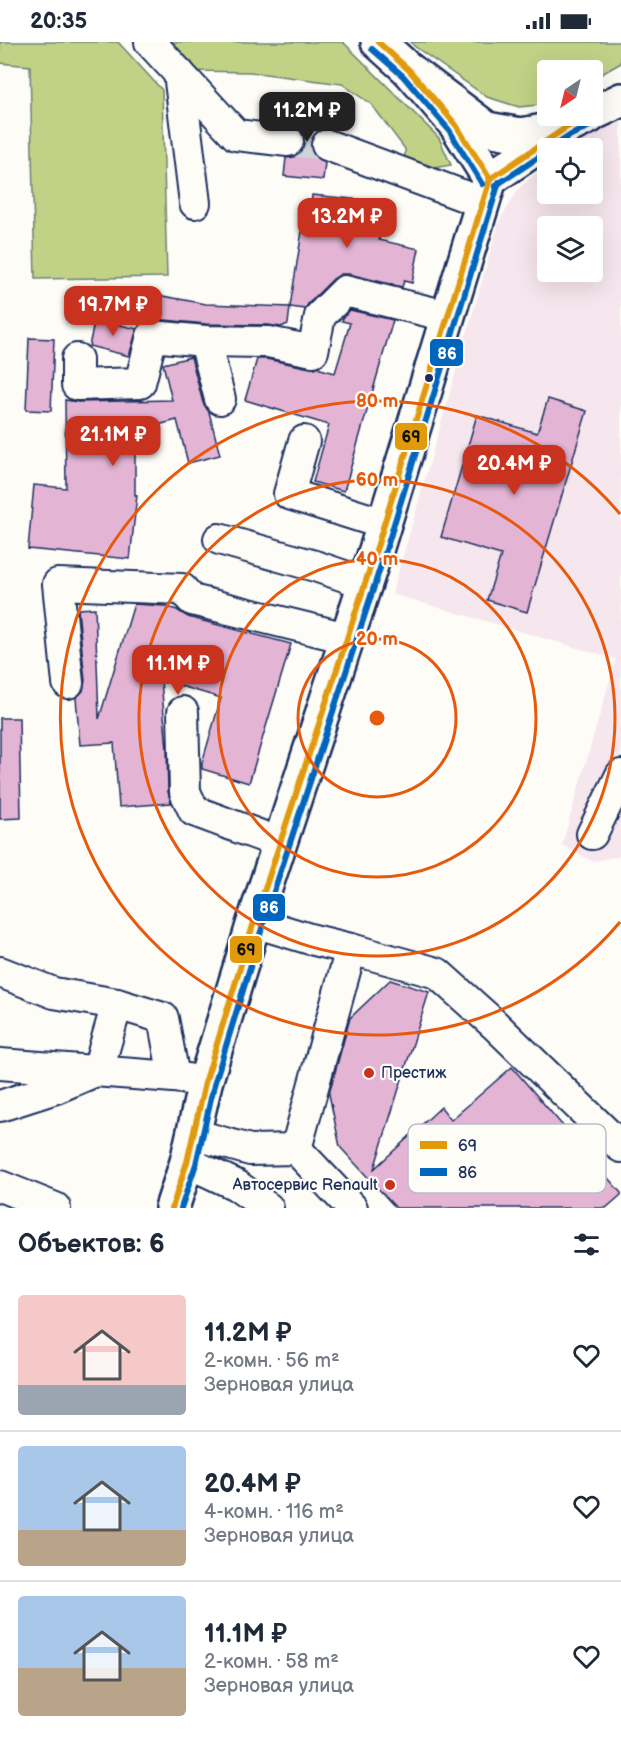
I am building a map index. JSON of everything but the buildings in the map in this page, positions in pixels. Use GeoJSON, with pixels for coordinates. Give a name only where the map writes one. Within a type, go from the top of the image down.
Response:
{"type":"FeatureCollection","features":[{"type":"Feature","properties":{"kind":"main road"},"geometry":{"type":"LineString","coordinates":[[378,42],[409,70],[487,129],[521,135],[556,126]]}},
{"type":"Feature","properties":{"kind":"main road"},"geometry":{"type":"LineString","coordinates":[[409,70],[456,125],[487,191]]}},
{"type":"Feature","properties":{"kind":"main road"},"geometry":{"type":"LineString","coordinates":[[603,109],[621,100]]}},
{"type":"Feature","properties":{"kind":"main road"},"geometry":{"type":"LineString","coordinates":[[172,1208],[254,922],[384,524],[487,191],[574,126]]}},
{"type":"Feature","properties":{"kind":"lane"},"geometry":{"type":"LineString","coordinates":[[150,42],[236,135],[288,141]]}},
{"type":"Feature","properties":{"kind":"lane"},"geometry":{"type":"LineString","coordinates":[[179,73],[195,202]]}},
{"type":"Feature","properties":{"kind":"lane"},"geometry":{"type":"LineString","coordinates":[[327,145],[487,191]]}},
{"type":"Feature","properties":{"kind":"lane"},"geometry":{"type":"LineString","coordinates":[[77,359],[77,385],[140,383],[152,336],[205,341],[268,342],[313,351],[320,316],[345,291],[447,315]]}},
{"type":"Feature","properties":{"kind":"lane"},"geometry":{"type":"LineString","coordinates":[[205,341],[220,399]]}},
{"type":"Feature","properties":{"kind":"lane"},"geometry":{"type":"LineString","coordinates":[[304,441],[289,494],[384,524]]}},
{"type":"Feature","properties":{"kind":"lane"},"geometry":{"type":"LineString","coordinates":[[219,539],[315,566],[365,583]]}},
{"type":"Feature","properties":{"kind":"lane"},"geometry":{"type":"LineString","coordinates":[[68,683],[58,584],[182,589],[192,600],[347,638]]}},
{"type":"Feature","properties":{"kind":"lane"},"geometry":{"type":"LineString","coordinates":[[183,712],[185,792],[194,811],[280,843]]}},
{"type":"Feature","properties":{"kind":"lane"},"geometry":{"type":"LineString","coordinates":[[592,834],[621,775]]}},
{"type":"Feature","properties":{"kind":"lane"},"geometry":{"type":"LineString","coordinates":[[254,922],[437,973],[495,1025],[597,1124]]}},
{"type":"Feature","properties":{"kind":"lane"},"geometry":{"type":"LineString","coordinates":[[296,1149],[351,949]]}},
{"type":"Feature","properties":{"kind":"lane"},"geometry":{"type":"LineString","coordinates":[[0,972],[54,993],[117,1004],[163,1017],[174,1077]]}},
{"type":"Feature","properties":{"kind":"lane"},"geometry":{"type":"LineString","coordinates":[[98,1070],[117,1004]]}},
{"type":"Feature","properties":{"kind":"lane"},"geometry":{"type":"LineString","coordinates":[[0,1064],[174,1077],[206,1083]]}},
{"type":"Feature","properties":{"kind":"lane"},"geometry":{"type":"LineString","coordinates":[[0,1106],[56,1088],[98,1070]]}},
{"type":"Feature","properties":{"kind":"lane"},"geometry":{"type":"LineString","coordinates":[[606,1132],[621,1147]]}},
{"type":"Feature","properties":{"kind":"lane"},"geometry":{"type":"LineString","coordinates":[[190,1148],[296,1149],[352,1208]]}},
{"type":"Feature","properties":{"kind":"lane"},"geometry":{"type":"LineString","coordinates":[[190,1148],[268,1208]]}},
{"type":"Feature","properties":{"kind":"lane"},"geometry":{"type":"LineString","coordinates":[[0,1186],[55,1208]]}},
{"type":"Feature","properties":{"kind":"shaded area"},"geometry":{"type":"Polygon","coordinates":[[[621,118],[621,856],[592,861],[562,845],[616,659],[392,594],[499,222],[520,187],[537,173],[537,204],[603,204],[603,138],[587,138],[621,118]]]}},
{"type":"Feature","properties":{"kind":"green space"},"geometry":{"type":"Polygon","coordinates":[[[0,42],[118,42],[162,90],[167,277],[35,279],[30,66],[0,63],[0,42]]]}},
{"type":"Feature","properties":{"kind":"green space"},"geometry":{"type":"Polygon","coordinates":[[[168,42],[343,42],[439,138],[451,165],[405,173],[405,149],[372,105],[342,84],[250,72],[195,71],[168,42]]]}},
{"type":"Feature","properties":{"kind":"green space"},"geometry":{"type":"Polygon","coordinates":[[[411,42],[621,42],[621,63],[603,73],[603,60],[537,60],[537,105],[519,107],[487,97],[411,42]]]}},
{"type":"Feature","properties":{"kind":"tunnel"},"geometry":{"type":"LineString","coordinates":[[288,141],[327,145]]}},
{"type":"Feature","properties":{"kind":"transit line","name":"69"},"geometry":{"type":"LineString","coordinates":[[378,42],[409,70],[456,125],[490,179]]}},
{"type":"Feature","properties":{"kind":"transit line","name":"86"},"geometry":{"type":"LineString","coordinates":[[372,49],[403,76],[449,130],[482,184]]}},
{"type":"Feature","properties":{"kind":"transit line","name":"69"},"geometry":{"type":"LineString","coordinates":[[490,179],[569,126]]}},
{"type":"Feature","properties":{"kind":"transit line","name":"86"},"geometry":{"type":"LineString","coordinates":[[566,138],[590,126]]}},
{"type":"Feature","properties":{"kind":"transit line","name":"86"},"geometry":{"type":"LineString","coordinates":[[495,186],[537,158]]}},
{"type":"Feature","properties":{"kind":"transit line","name":"69"},"geometry":{"type":"LineString","coordinates":[[172,1208],[187,1162],[205,1083],[254,922],[377,547],[490,179]]}},
{"type":"Feature","properties":{"kind":"transit line","name":"86"},"geometry":{"type":"LineString","coordinates":[[181,1208],[196,1164],[214,1085],[263,925],[386,550],[499,182]]}},
{"type":"Feature","properties":{"kind":"place","name":"Престиж"},"geometry":{"type":"Point","coordinates":[369,1073]}},
{"type":"Feature","properties":{"kind":"place","name":"Автосервис Renault"},"geometry":{"type":"Point","coordinates":[390,1185]}}]}
